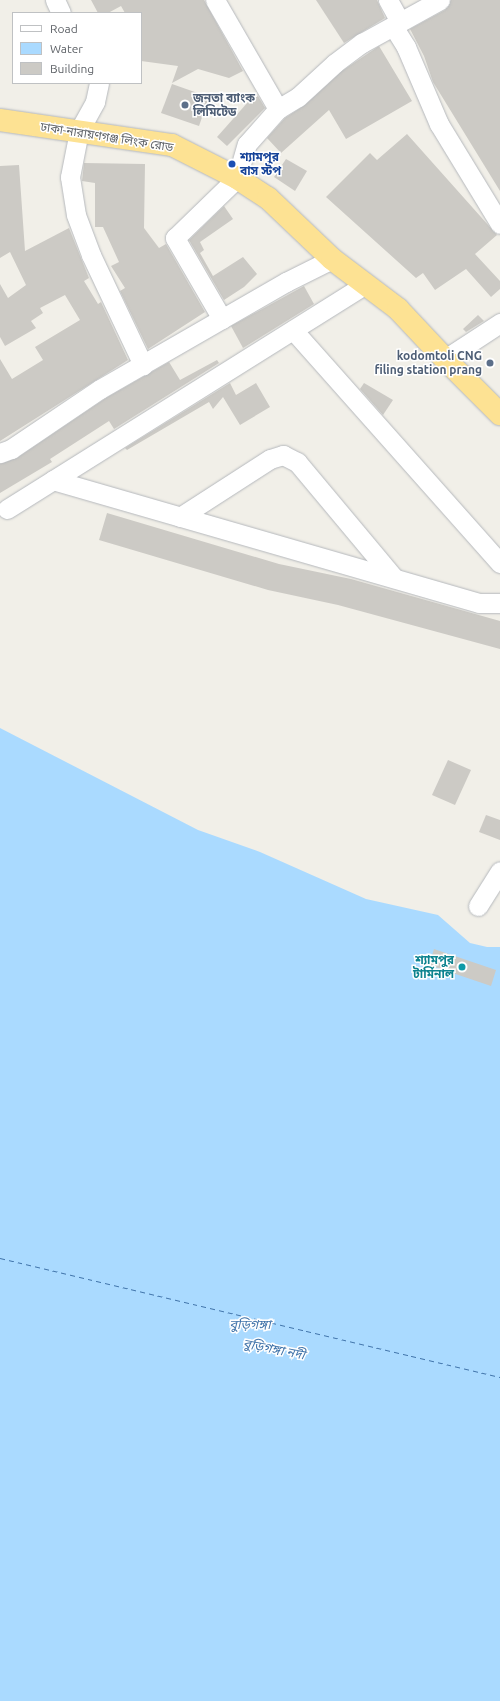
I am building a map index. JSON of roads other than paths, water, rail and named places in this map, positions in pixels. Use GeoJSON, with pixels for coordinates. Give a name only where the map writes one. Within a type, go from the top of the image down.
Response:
{"type":"FeatureCollection","features":[{"type":"Feature","properties":{"kind":"highway","name":"ঢাকা-নারায়ণগঞ্জ লিংক রোড"},"geometry":{"type":"LineString","coordinates":[[0,120],[172,145],[237,178],[268,198],[332,259],[398,309],[445,360],[500,414]]}},
{"type":"Feature","properties":{"kind":"street"},"geometry":{"type":"LineString","coordinates":[[55,0],[61,12]]}},
{"type":"Feature","properties":{"kind":"street"},"geometry":{"type":"LineString","coordinates":[[215,0],[278,109]]}},
{"type":"Feature","properties":{"kind":"street"},"geometry":{"type":"LineString","coordinates":[[388,0],[396,24],[439,124],[500,224]]}},
{"type":"Feature","properties":{"kind":"street"},"geometry":{"type":"LineString","coordinates":[[222,319],[175,238],[237,178],[247,144],[278,109],[298,97],[335,63],[396,24],[440,0]]}},
{"type":"Feature","properties":{"kind":"street"},"geometry":{"type":"LineString","coordinates":[[99,84],[95,102],[79,132],[70,177],[76,215],[91,256],[143,365]]}},
{"type":"Feature","properties":{"kind":"street"},"geometry":{"type":"LineString","coordinates":[[0,453],[11,449],[100,389],[286,282],[332,259]]}},
{"type":"Feature","properties":{"kind":"street"},"geometry":{"type":"LineString","coordinates":[[7,509],[366,284]]}},
{"type":"Feature","properties":{"kind":"street"},"geometry":{"type":"LineString","coordinates":[[445,360],[500,323]]}},
{"type":"Feature","properties":{"kind":"street"},"geometry":{"type":"LineString","coordinates":[[293,330],[500,563]]}},
{"type":"Feature","properties":{"kind":"street"},"geometry":{"type":"LineString","coordinates":[[180,517],[270,459],[283,455],[297,462],[394,578]]}},
{"type":"Feature","properties":{"kind":"street"},"geometry":{"type":"LineString","coordinates":[[53,480],[394,578],[479,604],[500,603]]}},
{"type":"Feature","properties":{"kind":"street"},"geometry":{"type":"LineString","coordinates":[[478,906],[500,871]]}},
{"type":"Feature","properties":{"kind":"water","name":"বুড়িগঙ্গা"},"geometry":{"type":"Polygon","coordinates":[[[0,728],[198,830],[260,852],[366,899],[438,915],[470,943],[487,947],[500,947],[500,1701],[0,1701],[0,728]]]}},
{"type":"Feature","properties":{"kind":"place","name":"জনতা ব্যাংক লিমিটেড"},"geometry":{"type":"Point","coordinates":[185,105]}},
{"type":"Feature","properties":{"kind":"place","name":"শ্যামপুর বাস স্টপ"},"geometry":{"type":"Point","coordinates":[232,164]}},
{"type":"Feature","properties":{"kind":"place","name":"kodomtoli CNG filing station prang"},"geometry":{"type":"Point","coordinates":[490,363]}},
{"type":"Feature","properties":{"kind":"place","name":"শ্যামপুর টার্মিনাল"},"geometry":{"type":"Point","coordinates":[462,967]}},
{"type":"Feature","properties":{"kind":"water label","name":"বুড়িগঙ্গা নদী"},"geometry":{"type":"Point","coordinates":[274,1349]}}]}
